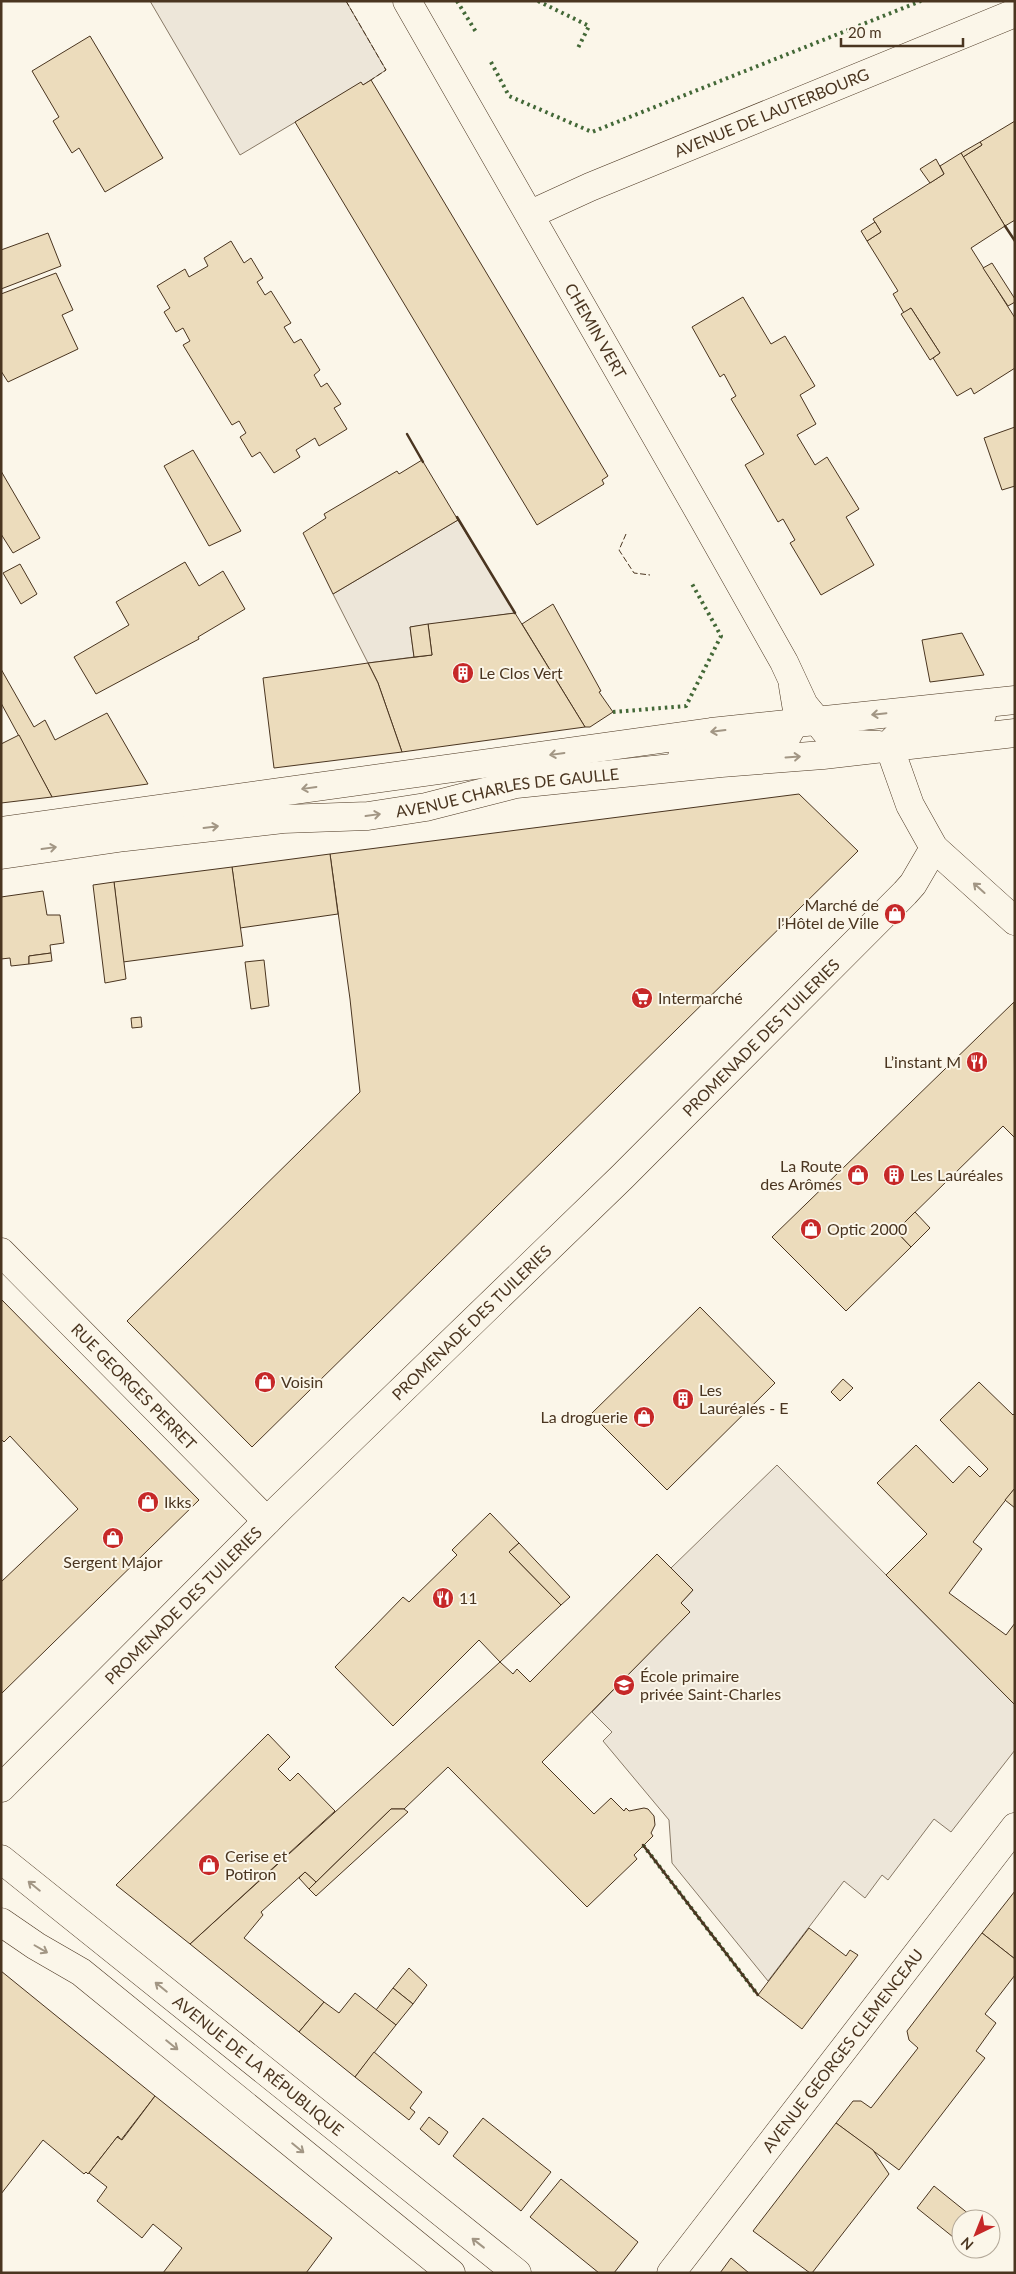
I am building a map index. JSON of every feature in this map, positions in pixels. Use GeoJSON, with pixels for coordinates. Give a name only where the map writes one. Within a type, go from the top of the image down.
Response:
{"type":"FeatureCollection","features":[{"type":"Feature","properties":{"kind":"street","name":"CHEMIN VERT"},"geometry":{"type":"LineString","coordinates":[[407,1],[531,214],[788,674],[804,705],[793,723],[856,744],[889,746]]}},
{"type":"Feature","properties":{"kind":"street","name":"AVENUE DE LAUTERBOURG"},"geometry":{"type":"LineString","coordinates":[[531,214],[590,187],[1015,13]]}},
{"type":"Feature","properties":{"kind":"street"},"geometry":{"type":"LineString","coordinates":[[516,784],[717,750],[766,744],[787,736],[793,723],[789,702],[788,674]]}},
{"type":"Feature","properties":{"kind":"street","name":"AVENUE CHARLES DE GAULLE"},"geometry":{"type":"LineString","coordinates":[[1,831],[793,723],[1015,700]]}},
{"type":"Feature","properties":{"kind":"street"},"geometry":{"type":"LineString","coordinates":[[1015,709],[913,725],[894,736],[889,746],[910,805],[934,848],[1015,921]]}},
{"type":"Feature","properties":{"kind":"street","name":"AVENUE CHARLES DE GAULLE"},"geometry":{"type":"LineString","coordinates":[[1,855],[125,837],[284,819],[368,816],[426,807],[494,788],[516,784],[720,762],[823,755],[1015,732]]}},
{"type":"Feature","properties":{"kind":"street","name":"PROMENADE DES TUILERIES"},"geometry":{"type":"LineString","coordinates":[[1,1788],[267,1521],[622,1177],[905,893],[913,884],[934,848]]}},
{"type":"Feature","properties":{"kind":"street","name":"RUE GEORGES PERRET"},"geometry":{"type":"LineString","coordinates":[[1,1252],[267,1521]]}},
{"type":"Feature","properties":{"kind":"street","name":"AVENUE GEORGES CLEMENCEAU"},"geometry":{"type":"LineString","coordinates":[[671,2273],[1015,1827]]}},
{"type":"Feature","properties":{"kind":"street","name":"AVENUE DE LA RÉPUBLIQUE"},"geometry":{"type":"LineString","coordinates":[[1,1859],[517,2273]]}},
{"type":"Feature","properties":{"kind":"street"},"geometry":{"type":"LineString","coordinates":[[1,1922],[36,1946],[81,1972],[451,2273]]}},
{"type":"Feature","properties":{"kind":"shaded area"},"geometry":{"type":"Polygon","coordinates":[[[150,1],[346,1],[386,70],[240,155],[150,1]]]}},
{"type":"Feature","properties":{"kind":"shaded area"},"geometry":{"type":"Polygon","coordinates":[[[458,520],[515,613],[410,627],[414,657],[368,663],[333,594],[458,520]]]}},
{"type":"Feature","properties":{"kind":"shaded area"},"geometry":{"type":"Polygon","coordinates":[[[777,1465],[1015,1705],[1015,1750],[951,1832],[934,1819],[888,1880],[882,1875],[865,1898],[844,1881],[768,1981],[672,1863],[669,1820],[603,1741],[612,1732],[592,1712],[689,1612],[681,1603],[693,1590],[671,1568],[777,1465]]]}},
{"type":"Feature","properties":{"kind":"building"},"geometry":{"type":"Polygon","coordinates":[[[90,36],[163,158],[105,192],[79,148],[72,153],[53,121],[59,117],[32,71],[90,36]]]}},
{"type":"Feature","properties":{"kind":"building"},"geometry":{"type":"Polygon","coordinates":[[[371,80],[608,476],[602,480],[604,484],[537,525],[295,122],[361,82],[363,85],[371,80]]]}},
{"type":"Feature","properties":{"kind":"building"},"geometry":{"type":"Polygon","coordinates":[[[1015,121],[1015,220],[1005,226],[963,157],[982,145],[980,142],[1015,121]]]}},
{"type":"Feature","properties":{"kind":"building"},"geometry":{"type":"Polygon","coordinates":[[[980,142],[982,145],[963,157],[961,153],[980,142]]]}},
{"type":"Feature","properties":{"kind":"building"},"geometry":{"type":"Polygon","coordinates":[[[961,153],[1005,226],[971,248],[1015,318],[1015,368],[974,394],[971,388],[957,396],[933,358],[940,353],[911,308],[904,313],[893,294],[898,291],[867,241],[881,232],[873,219],[944,174],[940,166],[961,153]]]}},
{"type":"Feature","properties":{"kind":"building"},"geometry":{"type":"Polygon","coordinates":[[[936,159],[944,174],[930,183],[920,169],[936,159]]]}},
{"type":"Feature","properties":{"kind":"building"},"geometry":{"type":"Polygon","coordinates":[[[875,222],[881,232],[867,241],[861,231],[875,222]]]}},
{"type":"Feature","properties":{"kind":"building"},"geometry":{"type":"Polygon","coordinates":[[[48,233],[61,266],[1,289],[1,250],[48,233]]]}},
{"type":"Feature","properties":{"kind":"building"},"geometry":{"type":"Polygon","coordinates":[[[231,241],[244,263],[251,258],[263,278],[257,282],[265,295],[271,291],[291,323],[284,327],[294,343],[301,339],[320,370],[314,375],[321,387],[327,383],[341,404],[334,408],[347,429],[319,446],[315,438],[296,450],[300,457],[274,473],[260,452],[252,457],[240,437],[246,433],[239,421],[232,425],[183,345],[190,341],[183,328],[176,332],[164,312],[170,308],[157,286],[185,269],[189,277],[208,266],[204,258],[231,241]]]}},
{"type":"Feature","properties":{"kind":"building"},"geometry":{"type":"Polygon","coordinates":[[[992,263],[1015,299],[1015,302],[1008,306],[983,268],[992,263]]]}},
{"type":"Feature","properties":{"kind":"building"},"geometry":{"type":"Polygon","coordinates":[[[56,273],[73,310],[62,315],[78,349],[8,382],[1,371],[1,294],[56,273]]]}},
{"type":"Feature","properties":{"kind":"building"},"geometry":{"type":"Polygon","coordinates":[[[743,297],[771,344],[785,336],[815,386],[800,395],[816,424],[797,435],[815,465],[827,457],[859,509],[846,517],[874,565],[821,595],[790,543],[795,540],[783,519],[778,522],[745,465],[764,454],[731,399],[736,396],[724,374],[720,377],[692,327],[743,297]]]}},
{"type":"Feature","properties":{"kind":"building"},"geometry":{"type":"Polygon","coordinates":[[[911,308],[940,353],[930,360],[901,314],[911,308]]]}},
{"type":"Feature","properties":{"kind":"building"},"geometry":{"type":"Polygon","coordinates":[[[1015,427],[1015,486],[1002,490],[984,438],[1015,427]]]}},
{"type":"Feature","properties":{"kind":"building"},"geometry":{"type":"Polygon","coordinates":[[[193,450],[241,531],[209,546],[164,466],[193,450]]]}},
{"type":"Feature","properties":{"kind":"building"},"geometry":{"type":"Polygon","coordinates":[[[422,460],[458,520],[333,594],[303,533],[326,518],[324,514],[397,471],[399,474],[422,460]]]}},
{"type":"Feature","properties":{"kind":"building"},"geometry":{"type":"Polygon","coordinates":[[[1,471],[40,538],[13,553],[1,534],[1,471]]]}},
{"type":"Feature","properties":{"kind":"building"},"geometry":{"type":"Polygon","coordinates":[[[185,562],[199,586],[223,571],[245,609],[198,637],[199,639],[96,694],[74,657],[129,625],[116,602],[185,562]]]}},
{"type":"Feature","properties":{"kind":"building"},"geometry":{"type":"Polygon","coordinates":[[[20,564],[37,594],[21,604],[3,573],[20,564]]]}},
{"type":"Feature","properties":{"kind":"building"},"geometry":{"type":"Polygon","coordinates":[[[553,604],[601,691],[599,692],[613,712],[590,727],[585,727],[522,624],[553,604]]]}},
{"type":"Feature","properties":{"kind":"building","name":"Le Clos Vert"},"geometry":{"type":"Polygon","coordinates":[[[515,613],[585,727],[402,752],[378,683],[368,663],[432,655],[428,624],[515,613]]]}},
{"type":"Feature","properties":{"kind":"building"},"geometry":{"type":"Polygon","coordinates":[[[428,624],[432,655],[414,657],[410,627],[428,624]]]}},
{"type":"Feature","properties":{"kind":"building"},"geometry":{"type":"Polygon","coordinates":[[[962,633],[984,675],[930,682],[922,640],[962,633]]]}},
{"type":"Feature","properties":{"kind":"building"},"geometry":{"type":"Polygon","coordinates":[[[368,663],[378,683],[402,752],[274,768],[263,678],[368,663]]]}},
{"type":"Feature","properties":{"kind":"building"},"geometry":{"type":"Polygon","coordinates":[[[1,669],[34,727],[45,720],[55,740],[107,713],[148,784],[52,797],[1,703],[1,669]]]}},
{"type":"Feature","properties":{"kind":"building"},"geometry":{"type":"Polygon","coordinates":[[[19,735],[52,797],[1,803],[1,744],[19,735]]]}},
{"type":"Feature","properties":{"kind":"building"},"geometry":{"type":"Polygon","coordinates":[[[799,794],[858,851],[252,1447],[127,1321],[360,1092],[350,999],[330,854],[799,794]]]}},
{"type":"Feature","properties":{"kind":"building"},"geometry":{"type":"Polygon","coordinates":[[[330,854],[338,914],[240,928],[232,867],[330,854]]]}},
{"type":"Feature","properties":{"kind":"building"},"geometry":{"type":"Polygon","coordinates":[[[232,867],[243,946],[123,962],[114,882],[232,867]]]}},
{"type":"Feature","properties":{"kind":"building"},"geometry":{"type":"Polygon","coordinates":[[[114,882],[126,979],[105,983],[93,885],[114,882]]]}},
{"type":"Feature","properties":{"kind":"building"},"geometry":{"type":"Polygon","coordinates":[[[43,891],[47,915],[60,915],[64,943],[50,945],[51,953],[29,956],[29,964],[11,966],[10,958],[1,959],[1,897],[43,891]]]}},
{"type":"Feature","properties":{"kind":"building"},"geometry":{"type":"Polygon","coordinates":[[[51,953],[52,961],[29,964],[29,956],[51,953]]]}},
{"type":"Feature","properties":{"kind":"building"},"geometry":{"type":"Polygon","coordinates":[[[264,960],[269,1006],[251,1009],[245,962],[264,960]]]}},
{"type":"Feature","properties":{"kind":"building","name":"Les Lauréales"},"geometry":{"type":"Polygon","coordinates":[[[1014,1002],[1015,1138],[1003,1126],[896,1231],[911,1247],[846,1311],[772,1237],[1014,1002]]]}},
{"type":"Feature","properties":{"kind":"building"},"geometry":{"type":"Polygon","coordinates":[[[141,1017],[142,1027],[132,1028],[131,1018],[141,1017]]]}},
{"type":"Feature","properties":{"kind":"building"},"geometry":{"type":"Polygon","coordinates":[[[915,1212],[930,1228],[911,1247],[896,1231],[915,1212]]]}},
{"type":"Feature","properties":{"kind":"building"},"geometry":{"type":"Polygon","coordinates":[[[1,1299],[199,1500],[1,1694],[1,1582],[78,1509],[10,1436],[4,1442],[1,1439],[1,1299]]]}},
{"type":"Feature","properties":{"kind":"building","name":"Les Lauréales - E"},"geometry":{"type":"Polygon","coordinates":[[[700,1307],[775,1383],[667,1490],[591,1414],[700,1307]]]}},
{"type":"Feature","properties":{"kind":"building"},"geometry":{"type":"Polygon","coordinates":[[[843,1379],[853,1388],[840,1401],[831,1392],[843,1379]]]}},
{"type":"Feature","properties":{"kind":"building"},"geometry":{"type":"Polygon","coordinates":[[[979,1382],[1013,1415],[1015,1413],[1015,1488],[973,1542],[982,1549],[949,1593],[1006,1635],[1015,1623],[1015,1705],[886,1575],[927,1534],[877,1483],[916,1445],[953,1483],[969,1466],[980,1477],[988,1469],[940,1420],[979,1382]]]}},
{"type":"Feature","properties":{"kind":"building"},"geometry":{"type":"Polygon","coordinates":[[[1015,1488],[1015,1508],[1005,1500],[1015,1488]]]}},
{"type":"Feature","properties":{"kind":"building"},"geometry":{"type":"Polygon","coordinates":[[[490,1513],[519,1543],[509,1552],[561,1605],[500,1662],[479,1640],[393,1726],[335,1667],[403,1597],[409,1602],[457,1555],[452,1550],[490,1513]]]}},
{"type":"Feature","properties":{"kind":"building"},"geometry":{"type":"Polygon","coordinates":[[[519,1543],[570,1597],[561,1605],[509,1552],[519,1543]]]}},
{"type":"Feature","properties":{"kind":"building"},"geometry":{"type":"Polygon","coordinates":[[[657,1554],[693,1590],[681,1603],[690,1612],[542,1762],[594,1814],[611,1798],[624,1811],[626,1808],[629,1811],[644,1808],[648,1809],[654,1816],[655,1825],[651,1833],[653,1836],[634,1855],[637,1859],[587,1907],[448,1767],[404,1809],[391,1809],[316,1882],[305,1872],[261,1912],[263,1915],[244,1938],[324,2002],[299,2032],[190,1944],[500,1662],[513,1674],[517,1669],[530,1682],[657,1554]]]}},
{"type":"Feature","properties":{"kind":"building"},"geometry":{"type":"Polygon","coordinates":[[[268,1734],[290,1757],[278,1769],[290,1781],[298,1773],[335,1811],[190,1944],[116,1885],[268,1734]]]}},
{"type":"Feature","properties":{"kind":"building"},"geometry":{"type":"Polygon","coordinates":[[[391,1809],[404,1809],[408,1812],[316,1896],[309,1889],[391,1809]]]}},
{"type":"Feature","properties":{"kind":"building"},"geometry":{"type":"Polygon","coordinates":[[[305,1872],[316,1882],[309,1889],[299,1878],[305,1872]]]}},
{"type":"Feature","properties":{"kind":"building"},"geometry":{"type":"Polygon","coordinates":[[[1015,1891],[1015,1959],[982,1933],[1015,1891]]]}},
{"type":"Feature","properties":{"kind":"building"},"geometry":{"type":"Polygon","coordinates":[[[809,1928],[846,1956],[850,1950],[858,1955],[802,2029],[758,1995],[809,1928]]]}},
{"type":"Feature","properties":{"kind":"building"},"geometry":{"type":"Polygon","coordinates":[[[982,1933],[1015,1959],[1015,1975],[985,2014],[996,2023],[976,2051],[985,2058],[899,2170],[836,2123],[853,2101],[861,2101],[871,2108],[918,2048],[909,2040],[907,2031],[982,1933]]]}},
{"type":"Feature","properties":{"kind":"building"},"geometry":{"type":"Polygon","coordinates":[[[409,1968],[427,1985],[413,2004],[393,1988],[409,1968]]]}},
{"type":"Feature","properties":{"kind":"building"},"geometry":{"type":"Polygon","coordinates":[[[1,1971],[155,2096],[121,2140],[118,2136],[88,2174],[86,2172],[84,2174],[43,2140],[1,2194],[1,1971]]]}},
{"type":"Feature","properties":{"kind":"building"},"geometry":{"type":"Polygon","coordinates":[[[393,1988],[413,2004],[396,2025],[376,2010],[393,1988]]]}},
{"type":"Feature","properties":{"kind":"building"},"geometry":{"type":"Polygon","coordinates":[[[355,1993],[396,2025],[355,2077],[299,2032],[324,2002],[339,2013],[355,1993]]]}},
{"type":"Feature","properties":{"kind":"building"},"geometry":{"type":"Polygon","coordinates":[[[374,2052],[422,2092],[410,2108],[415,2112],[409,2120],[355,2077],[374,2052]]]}},
{"type":"Feature","properties":{"kind":"building"},"geometry":{"type":"Polygon","coordinates":[[[155,2096],[332,2238],[306,2273],[163,2273],[182,2248],[153,2224],[142,2238],[97,2201],[107,2187],[89,2173],[117,2137],[122,2140],[155,2096]]]}},
{"type":"Feature","properties":{"kind":"building"},"geometry":{"type":"Polygon","coordinates":[[[429,2117],[448,2132],[439,2145],[420,2129],[429,2117]]]}},
{"type":"Feature","properties":{"kind":"building"},"geometry":{"type":"Polygon","coordinates":[[[483,2118],[551,2172],[521,2211],[453,2156],[483,2118]]]}},
{"type":"Feature","properties":{"kind":"building"},"geometry":{"type":"Polygon","coordinates":[[[836,2123],[873,2150],[889,2174],[812,2273],[810,2273],[753,2231],[836,2123]]]}},
{"type":"Feature","properties":{"kind":"building"},"geometry":{"type":"Polygon","coordinates":[[[561,2179],[638,2242],[614,2273],[599,2273],[530,2217],[561,2179]]]}},
{"type":"Feature","properties":{"kind":"building"},"geometry":{"type":"Polygon","coordinates":[[[934,2186],[963,2209],[951,2209],[951,2235],[917,2208],[934,2186]]]}},
{"type":"Feature","properties":{"kind":"building"},"geometry":{"type":"Polygon","coordinates":[[[731,2258],[749,2273],[720,2273],[731,2258]]]}},
{"type":"Feature","properties":{"kind":"hedge"},"geometry":{"type":"LineString","coordinates":[[457,1],[476,32]]}},
{"type":"Feature","properties":{"kind":"hedge"},"geometry":{"type":"LineString","coordinates":[[538,1],[589,26],[578,48]]}},
{"type":"Feature","properties":{"kind":"hedge"},"geometry":{"type":"LineString","coordinates":[[491,62],[509,96],[592,132],[921,1]]}},
{"type":"Feature","properties":{"kind":"hedge"},"geometry":{"type":"LineString","coordinates":[[613,712],[686,706],[721,636],[691,582]]}},
{"type":"Feature","properties":{"kind":"hedge"},"geometry":{"type":"LineString","coordinates":[[643,1845],[758,1995]]}},
{"type":"Feature","properties":{"kind":"fence"},"geometry":{"type":"LineString","coordinates":[[346,1],[386,70],[371,80]]}},
{"type":"Feature","properties":{"kind":"fence"},"geometry":{"type":"LineString","coordinates":[[626,534],[619,550],[634,573],[650,575]]}},
{"type":"Feature","properties":{"kind":"wall"},"geometry":{"type":"LineString","coordinates":[[1005,226],[1015,241]]}},
{"type":"Feature","properties":{"kind":"wall"},"geometry":{"type":"LineString","coordinates":[[407,434],[423,462]]}},
{"type":"Feature","properties":{"kind":"wall"},"geometry":{"type":"LineString","coordinates":[[457,517],[515,613]]}},
{"type":"Feature","properties":{"kind":"wall"},"geometry":{"type":"LineString","coordinates":[[643,1845],[758,1995]]}},
{"type":"Feature","properties":{"kind":"place","name":"Le Clos Vert"},"geometry":{"type":"Point","coordinates":[463,673]}},
{"type":"Feature","properties":{"kind":"place","name":"Marché de l'Hôtel de Ville"},"geometry":{"type":"Point","coordinates":[895,914]}},
{"type":"Feature","properties":{"kind":"place","name":"Intermarché"},"geometry":{"type":"Point","coordinates":[642,998]}},
{"type":"Feature","properties":{"kind":"place","name":"L’instant M"},"geometry":{"type":"Point","coordinates":[977,1062]}},
{"type":"Feature","properties":{"kind":"place","name":"La Route des Arômes"},"geometry":{"type":"Point","coordinates":[858,1175]}},
{"type":"Feature","properties":{"kind":"place","name":"Les Lauréales"},"geometry":{"type":"Point","coordinates":[894,1175]}},
{"type":"Feature","properties":{"kind":"place","name":"Optic 2000"},"geometry":{"type":"Point","coordinates":[811,1229]}},
{"type":"Feature","properties":{"kind":"place","name":"Voisin"},"geometry":{"type":"Point","coordinates":[265,1382]}},
{"type":"Feature","properties":{"kind":"place","name":"Les Lauréales - E"},"geometry":{"type":"Point","coordinates":[683,1399]}},
{"type":"Feature","properties":{"kind":"place","name":"La droguerie"},"geometry":{"type":"Point","coordinates":[644,1417]}},
{"type":"Feature","properties":{"kind":"place","name":"Ikks"},"geometry":{"type":"Point","coordinates":[148,1502]}},
{"type":"Feature","properties":{"kind":"place","name":"Sergent Major"},"geometry":{"type":"Point","coordinates":[113,1538]}},
{"type":"Feature","properties":{"kind":"place","name":"11"},"geometry":{"type":"Point","coordinates":[443,1598]}},
{"type":"Feature","properties":{"kind":"place","name":"École primaire privée Saint-Charles"},"geometry":{"type":"Point","coordinates":[624,1685]}},
{"type":"Feature","properties":{"kind":"place","name":"Cerise et Potiron"},"geometry":{"type":"Point","coordinates":[209,1865]}}]}
